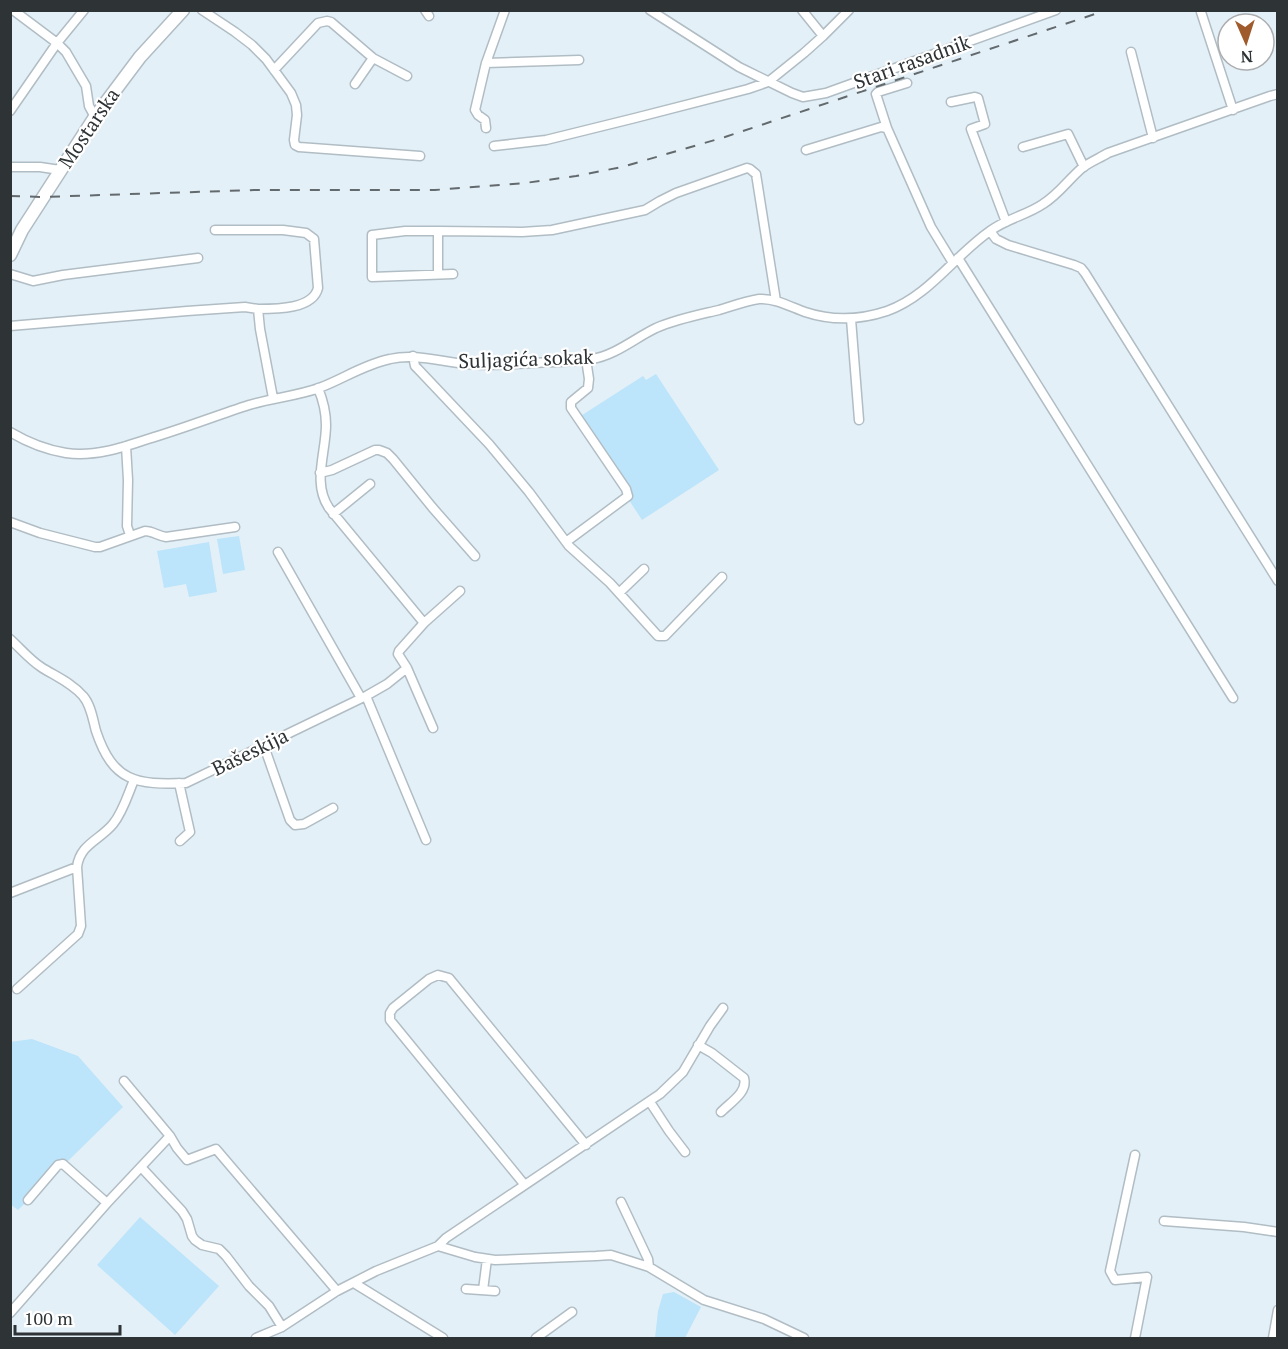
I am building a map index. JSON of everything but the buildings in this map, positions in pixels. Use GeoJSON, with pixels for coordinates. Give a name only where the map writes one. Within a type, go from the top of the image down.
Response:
{"type":"FeatureCollection","features":[{"type":"Feature","properties":{"kind":"main road","name":"Mostarska"},"geometry":{"type":"LineString","coordinates":[[10,255],[15,236],[31,216],[95,117],[140,57],[183,10]]}},
{"type":"Feature","properties":{"kind":"street"},"geometry":{"type":"LineString","coordinates":[[13,10],[66,52],[86,86],[89,106],[95,117]]}},
{"type":"Feature","properties":{"kind":"street"},"geometry":{"type":"LineString","coordinates":[[10,111],[57,43],[84,10]]}},
{"type":"Feature","properties":{"kind":"street"},"geometry":{"type":"LineString","coordinates":[[202,10],[252,45],[294,98],[297,115],[295,145],[420,156]]}},
{"type":"Feature","properties":{"kind":"street"},"geometry":{"type":"LineString","coordinates":[[486,128],[485,120],[475,110],[486,63],[505,10]]}},
{"type":"Feature","properties":{"kind":"street","name":"Stari rasadnik"},"geometry":{"type":"LineString","coordinates":[[650,10],[740,67],[799,96],[809,97],[826,93],[1056,10]]}},
{"type":"Feature","properties":{"kind":"street"},"geometry":{"type":"LineString","coordinates":[[802,10],[823,36]]}},
{"type":"Feature","properties":{"kind":"street"},"geometry":{"type":"LineString","coordinates":[[494,146],[546,140],[768,82],[804,53],[849,10]]}},
{"type":"Feature","properties":{"kind":"street"},"geometry":{"type":"LineString","coordinates":[[1200,12],[1233,110]]}},
{"type":"Feature","properties":{"kind":"street"},"geometry":{"type":"LineString","coordinates":[[274,70],[322,21],[331,22],[373,58],[407,76]]}},
{"type":"Feature","properties":{"kind":"street"},"geometry":{"type":"LineString","coordinates":[[1131,52],[1153,138]]}},
{"type":"Feature","properties":{"kind":"street"},"geometry":{"type":"LineString","coordinates":[[355,84],[373,58]]}},
{"type":"Feature","properties":{"kind":"street"},"geometry":{"type":"LineString","coordinates":[[486,63],[579,60]]}},
{"type":"Feature","properties":{"kind":"street"},"geometry":{"type":"LineString","coordinates":[[907,83],[876,94],[886,128],[931,227],[956,260],[1233,698]]}},
{"type":"Feature","properties":{"kind":"street","name":"Suljagića sokak"},"geometry":{"type":"LineString","coordinates":[[10,432],[30,442],[64,453],[97,453],[126,446],[273,398],[318,388],[387,359],[413,357],[486,365],[586,359],[604,356],[655,328],[686,316],[760,299],[776,301],[837,319],[888,310],[910,300],[923,290],[990,231],[1043,205],[1084,167],[1108,153],[1278,94]]}},
{"type":"Feature","properties":{"kind":"street"},"geometry":{"type":"LineString","coordinates":[[951,102],[978,98],[985,124],[971,129],[1006,222]]}},
{"type":"Feature","properties":{"kind":"street"},"geometry":{"type":"LineString","coordinates":[[806,150],[881,127],[886,128]]}},
{"type":"Feature","properties":{"kind":"street"},"geometry":{"type":"LineString","coordinates":[[1023,147],[1068,134],[1084,167]]}},
{"type":"Feature","properties":{"kind":"street"},"geometry":{"type":"LineString","coordinates":[[10,167],[60,170]]}},
{"type":"Feature","properties":{"kind":"street"},"geometry":{"type":"LineString","coordinates":[[453,274],[372,277],[372,235],[405,231],[552,230],[645,210],[676,193],[747,168],[756,174],[776,301]]}},
{"type":"Feature","properties":{"kind":"street"},"geometry":{"type":"LineString","coordinates":[[10,326],[187,311],[269,309],[304,304],[313,299],[317,293],[314,239],[306,233],[283,230],[215,230]]}},
{"type":"Feature","properties":{"kind":"street"},"geometry":{"type":"LineString","coordinates":[[438,231],[438,274]]}},
{"type":"Feature","properties":{"kind":"street"},"geometry":{"type":"LineString","coordinates":[[990,231],[996,239],[1008,245],[1081,268],[1278,581]]}},
{"type":"Feature","properties":{"kind":"street"},"geometry":{"type":"LineString","coordinates":[[10,274],[33,281],[63,275],[198,258]]}},
{"type":"Feature","properties":{"kind":"street"},"geometry":{"type":"LineString","coordinates":[[258,309],[273,398]]}},
{"type":"Feature","properties":{"kind":"street"},"geometry":{"type":"LineString","coordinates":[[851,318],[859,420]]}},
{"type":"Feature","properties":{"kind":"street"},"geometry":{"type":"LineString","coordinates":[[413,357],[418,369],[489,444],[566,542],[619,593],[658,636],[665,636],[722,577]]}},
{"type":"Feature","properties":{"kind":"street"},"geometry":{"type":"LineString","coordinates":[[566,542],[628,496],[626,489],[571,408],[571,402],[588,388],[586,359]]}},
{"type":"Feature","properties":{"kind":"street"},"geometry":{"type":"LineString","coordinates":[[318,388],[326,420],[320,473],[323,499],[424,623]]}},
{"type":"Feature","properties":{"kind":"street"},"geometry":{"type":"LineString","coordinates":[[126,446],[127,526],[130,536]]}},
{"type":"Feature","properties":{"kind":"street"},"geometry":{"type":"LineString","coordinates":[[320,473],[332,470],[375,450],[387,453],[475,556]]}},
{"type":"Feature","properties":{"kind":"street"},"geometry":{"type":"LineString","coordinates":[[333,514],[370,484]]}},
{"type":"Feature","properties":{"kind":"street"},"geometry":{"type":"LineString","coordinates":[[10,522],[95,548],[145,531],[166,537],[235,527]]}},
{"type":"Feature","properties":{"kind":"street"},"geometry":{"type":"LineString","coordinates":[[278,552],[363,697],[426,840]]}},
{"type":"Feature","properties":{"kind":"street"},"geometry":{"type":"LineString","coordinates":[[619,593],[644,569]]}},
{"type":"Feature","properties":{"kind":"street"},"geometry":{"type":"LineString","coordinates":[[433,728],[398,654],[424,623],[460,591]]}},
{"type":"Feature","properties":{"kind":"street"},"geometry":{"type":"LineString","coordinates":[[10,639],[38,665],[72,686],[83,696],[88,703],[105,753],[121,772],[134,780],[117,818],[108,830],[85,848],[78,859],[76,867],[81,926],[78,934],[17,989]]}},
{"type":"Feature","properties":{"kind":"street","name":"Bašeskija"},"geometry":{"type":"LineString","coordinates":[[134,780],[186,783],[363,697],[387,684],[407,669]]}},
{"type":"Feature","properties":{"kind":"street"},"geometry":{"type":"LineString","coordinates":[[264,746],[290,820],[295,825],[304,824],[333,808]]}},
{"type":"Feature","properties":{"kind":"street"},"geometry":{"type":"LineString","coordinates":[[179,783],[190,832],[180,841]]}},
{"type":"Feature","properties":{"kind":"street"},"geometry":{"type":"LineString","coordinates":[[10,893],[76,867]]}},
{"type":"Feature","properties":{"kind":"street"},"geometry":{"type":"LineString","coordinates":[[524,1184],[390,1020],[393,1008],[429,979],[438,975],[449,978],[586,1145]]}},
{"type":"Feature","properties":{"kind":"street"},"geometry":{"type":"LineString","coordinates":[[256,1338],[282,1327],[337,1290],[376,1271],[438,1246],[524,1184],[650,1102],[683,1072],[723,1008]]}},
{"type":"Feature","properties":{"kind":"street"},"geometry":{"type":"LineString","coordinates":[[698,1045],[744,1078],[746,1084],[742,1092],[721,1112]]}},
{"type":"Feature","properties":{"kind":"street"},"geometry":{"type":"LineString","coordinates":[[124,1081],[187,1160],[216,1149],[337,1290]]}},
{"type":"Feature","properties":{"kind":"street"},"geometry":{"type":"LineString","coordinates":[[650,1102],[685,1152]]}},
{"type":"Feature","properties":{"kind":"street"},"geometry":{"type":"LineString","coordinates":[[10,1313],[107,1203],[170,1136]]}},
{"type":"Feature","properties":{"kind":"street"},"geometry":{"type":"LineString","coordinates":[[1135,1155],[1110,1271],[1115,1280],[1147,1278],[1135,1338]]}},
{"type":"Feature","properties":{"kind":"street"},"geometry":{"type":"LineString","coordinates":[[28,1200],[58,1165],[63,1164],[67,1165],[107,1203]]}},
{"type":"Feature","properties":{"kind":"street"},"geometry":{"type":"LineString","coordinates":[[141,1167],[182,1211],[195,1240],[202,1245],[219,1250],[226,1256],[249,1286],[269,1306],[282,1327]]}},
{"type":"Feature","properties":{"kind":"street"},"geometry":{"type":"LineString","coordinates":[[621,1202],[648,1259],[649,1267]]}},
{"type":"Feature","properties":{"kind":"street"},"geometry":{"type":"LineString","coordinates":[[1164,1221],[1278,1232]]}},
{"type":"Feature","properties":{"kind":"street"},"geometry":{"type":"LineString","coordinates":[[438,1246],[487,1259],[610,1256],[649,1267],[704,1300],[764,1319],[804,1338]]}},
{"type":"Feature","properties":{"kind":"street"},"geometry":{"type":"LineString","coordinates":[[483,1290],[487,1259]]}},
{"type":"Feature","properties":{"kind":"street"},"geometry":{"type":"LineString","coordinates":[[354,1283],[443,1338]]}},
{"type":"Feature","properties":{"kind":"street"},"geometry":{"type":"LineString","coordinates":[[466,1289],[495,1292]]}},
{"type":"Feature","properties":{"kind":"street"},"geometry":{"type":"LineString","coordinates":[[1273,1338],[1278,1310]]}},
{"type":"Feature","properties":{"kind":"street"},"geometry":{"type":"LineString","coordinates":[[536,1338],[572,1312]]}},
{"type":"Feature","properties":{"kind":"shaded area"},"geometry":{"type":"Polygon","coordinates":[[[656,374],[719,470],[642,520],[576,419],[643,376],[646,380],[656,374]]]}},
{"type":"Feature","properties":{"kind":"shaded area"},"geometry":{"type":"Polygon","coordinates":[[[239,536],[245,570],[223,574],[217,539],[239,536]]]}},
{"type":"Feature","properties":{"kind":"shaded area"},"geometry":{"type":"Polygon","coordinates":[[[209,542],[217,592],[189,597],[186,584],[164,588],[157,551],[209,542]]]}},
{"type":"Feature","properties":{"kind":"shaded area"},"geometry":{"type":"Polygon","coordinates":[[[32,1039],[78,1056],[123,1107],[18,1210],[10,1204],[10,1042],[32,1039]]]}},
{"type":"Feature","properties":{"kind":"shaded area"},"geometry":{"type":"Polygon","coordinates":[[[140,1217],[219,1286],[175,1335],[97,1265],[140,1217]]]}},
{"type":"Feature","properties":{"kind":"shaded area"},"geometry":{"type":"Polygon","coordinates":[[[674,1292],[701,1307],[685,1338],[655,1338],[658,1311],[663,1294],[674,1292]]]}},
{"type":"Feature","properties":{"kind":"railway"},"geometry":{"type":"LineString","coordinates":[[10,196],[43,197],[254,190],[435,190],[525,183],[576,176],[622,167],[725,137],[1107,10]]}}]}
